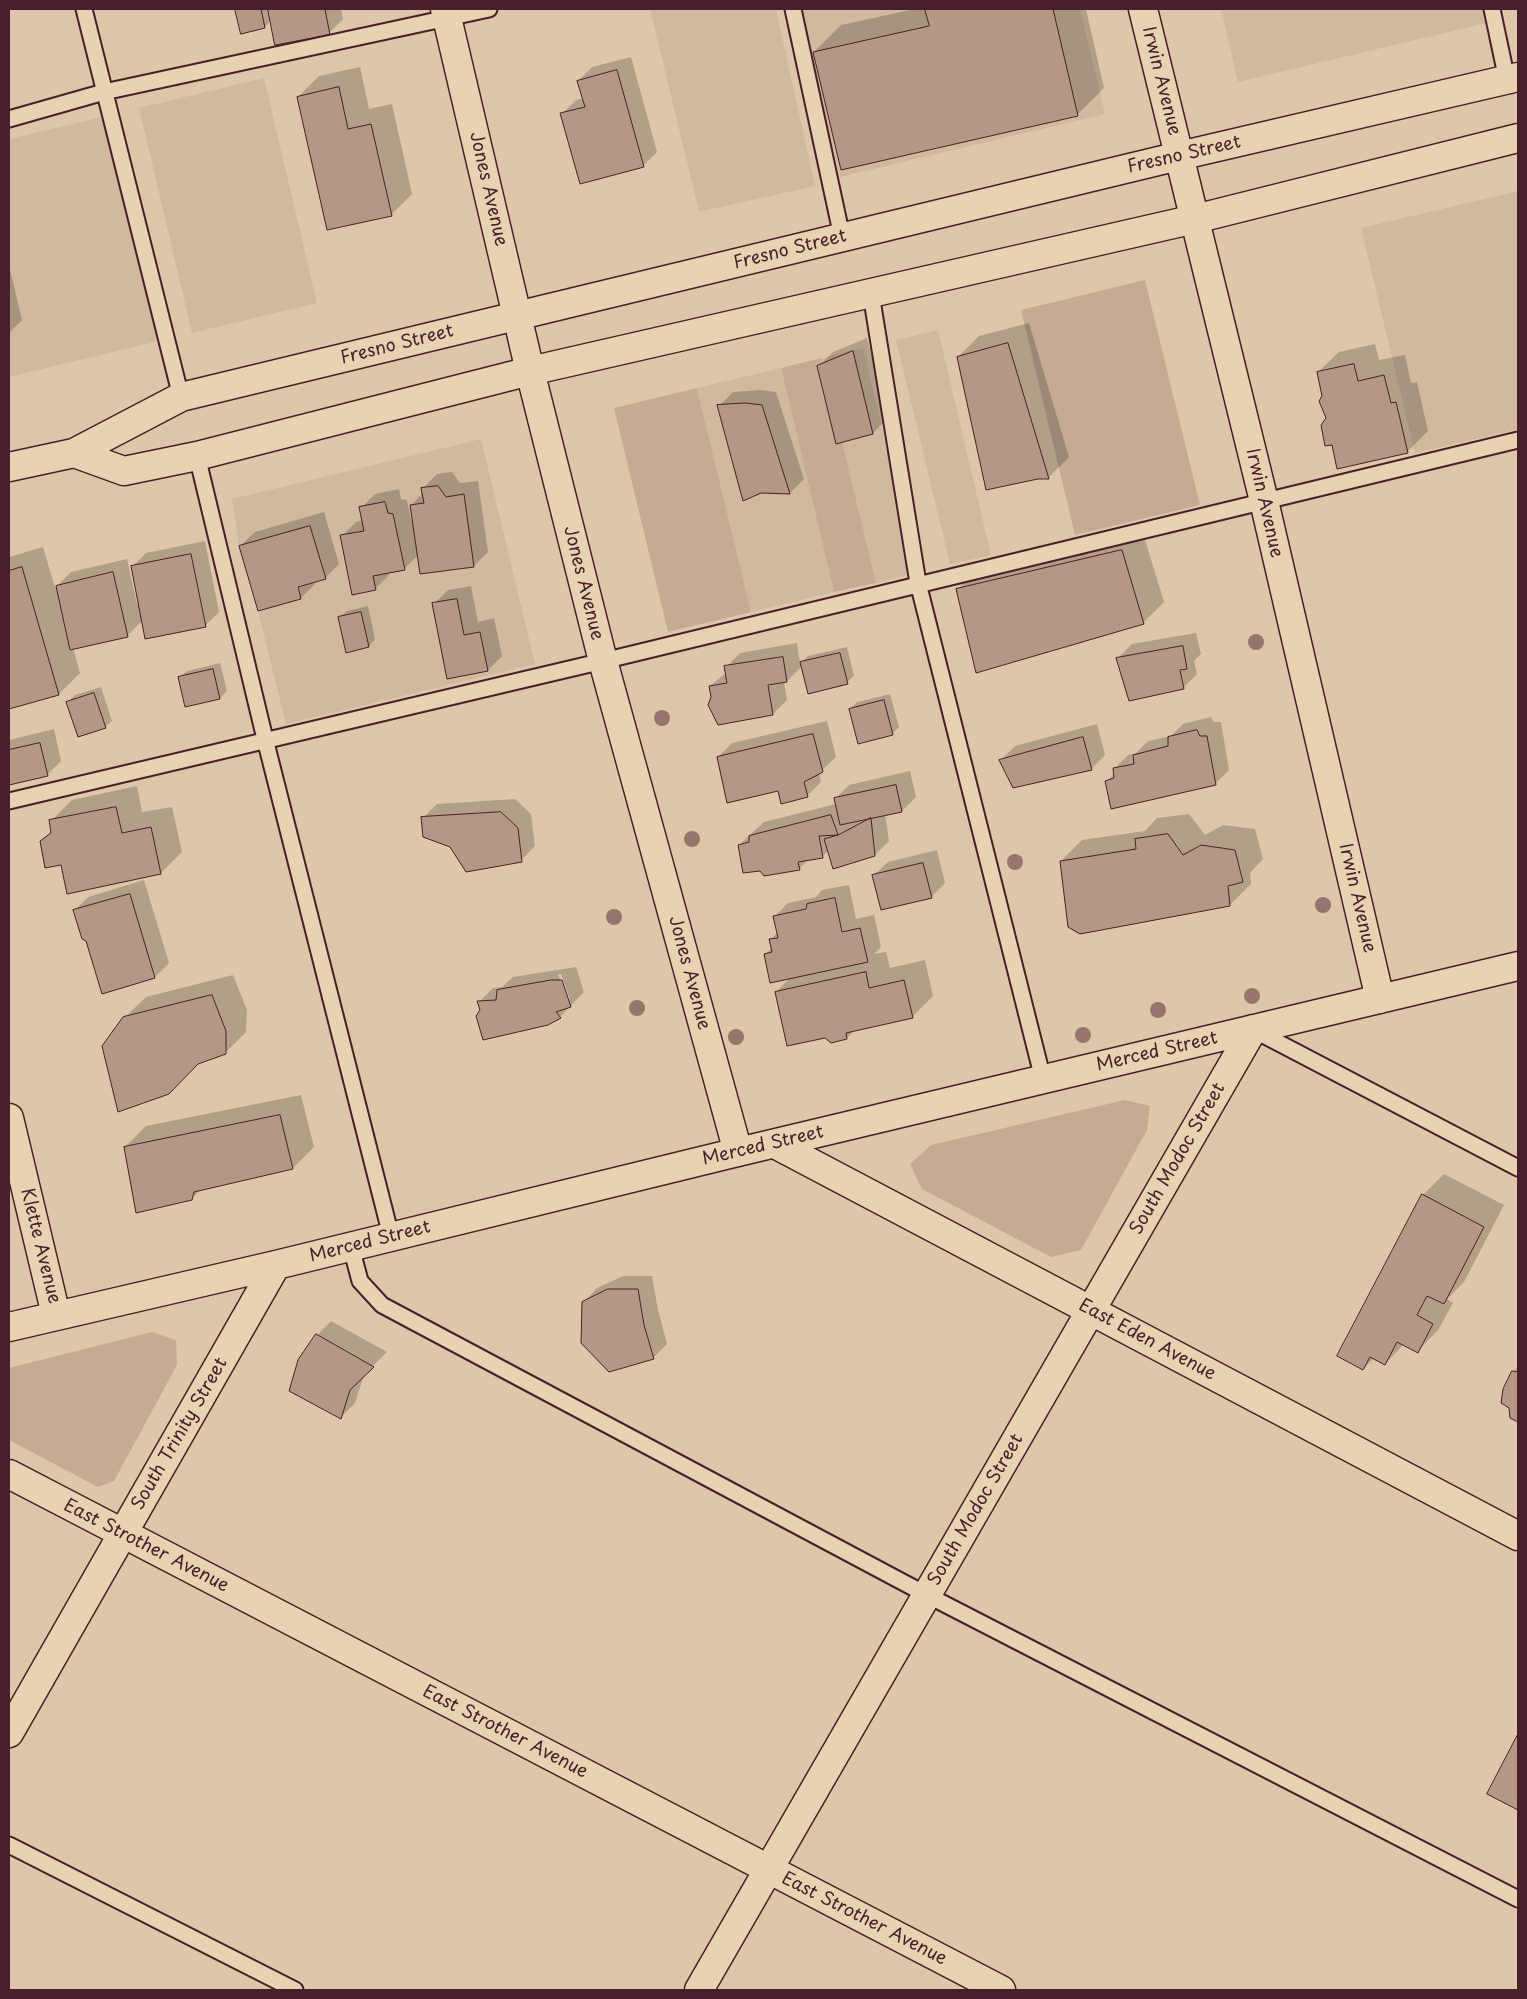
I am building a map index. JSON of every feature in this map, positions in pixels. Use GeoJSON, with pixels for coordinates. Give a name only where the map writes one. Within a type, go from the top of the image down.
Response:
{"type":"FeatureCollection","features":[{"type":"Feature","properties":{"kind":"street","name":"Irwin Avenue"},"geometry":{"type":"LineString","coordinates":[[1143,9],[1264,501],[1380,999]]}},
{"type":"Feature","properties":{"kind":"street","name":"Jones Avenue"},"geometry":{"type":"LineString","coordinates":[[446,14],[530,371],[603,661],[738,1152]]}},
{"type":"Feature","properties":{"kind":"street","name":"Fresno Street"},"geometry":{"type":"LineString","coordinates":[[9,467],[74,453],[181,397],[1179,156],[1512,78]]}},
{"type":"Feature","properties":{"kind":"street"},"geometry":{"type":"LineString","coordinates":[[74,453],[124,471],[197,456],[530,371],[1195,219],[1518,138]]}},
{"type":"Feature","properties":{"kind":"street","name":"Merced Street"},"geometry":{"type":"LineString","coordinates":[[9,1327],[276,1265],[738,1152],[1518,966]]}},
{"type":"Feature","properties":{"kind":"street","name":"South Modoc Street"},"geometry":{"type":"LineString","coordinates":[[699,1990],[1253,1029]]}},
{"type":"Feature","properties":{"kind":"street","name":"Klette Avenue"},"geometry":{"type":"LineString","coordinates":[[9,1118],[56,1315]]}},
{"type":"Feature","properties":{"kind":"street","name":"East Eden Avenue"},"geometry":{"type":"LineString","coordinates":[[775,1144],[1518,1536]]}},
{"type":"Feature","properties":{"kind":"street","name":"South Trinity Street"},"geometry":{"type":"LineString","coordinates":[[9,1733],[276,1265]]}},
{"type":"Feature","properties":{"kind":"street","name":"East Strother Avenue"},"geometry":{"type":"LineString","coordinates":[[9,1474],[1002,1990]]}},
{"type":"Feature","properties":{"kind":"lane"},"geometry":{"type":"LineString","coordinates":[[84,9],[181,397]]}},
{"type":"Feature","properties":{"kind":"lane"},"geometry":{"type":"LineString","coordinates":[[9,119],[104,92],[446,14],[489,9]]}},
{"type":"Feature","properties":{"kind":"lane"},"geometry":{"type":"LineString","coordinates":[[793,9],[842,237]]}},
{"type":"Feature","properties":{"kind":"lane"},"geometry":{"type":"LineString","coordinates":[[1492,9],[1512,78]]}},
{"type":"Feature","properties":{"kind":"lane"},"geometry":{"type":"LineString","coordinates":[[871,294],[918,584],[1043,1079]]}},
{"type":"Feature","properties":{"kind":"lane"},"geometry":{"type":"LineString","coordinates":[[9,801],[265,739],[603,661],[1518,440]]}},
{"type":"Feature","properties":{"kind":"lane"},"geometry":{"type":"LineString","coordinates":[[197,456],[265,739],[391,1236]]}},
{"type":"Feature","properties":{"kind":"lane"},"geometry":{"type":"LineString","coordinates":[[1253,1029],[1518,1168]]}},
{"type":"Feature","properties":{"kind":"lane"},"geometry":{"type":"LineString","coordinates":[[351,1246],[360,1281],[382,1305],[927,1595],[1518,1900]]}},
{"type":"Feature","properties":{"kind":"lane"},"geometry":{"type":"LineString","coordinates":[[9,1844],[295,1990]]}},
{"type":"Feature","properties":{"kind":"shaded area"},"geometry":{"type":"Polygon","coordinates":[[[650,9],[776,9],[815,186],[699,212],[650,9]]]}},
{"type":"Feature","properties":{"kind":"shaded area"},"geometry":{"type":"Polygon","coordinates":[[[799,9],[1080,9],[1105,114],[840,177],[799,9]]]}},
{"type":"Feature","properties":{"kind":"shaded area"},"geometry":{"type":"Polygon","coordinates":[[[1221,9],[1484,9],[1487,23],[1238,82],[1221,9]]]}},
{"type":"Feature","properties":{"kind":"shaded area"},"geometry":{"type":"Polygon","coordinates":[[[264,78],[317,303],[192,333],[139,108],[264,78]]]}},
{"type":"Feature","properties":{"kind":"shaded area"},"geometry":{"type":"Polygon","coordinates":[[[106,116],[159,341],[9,377],[9,139],[106,116]]]}},
{"type":"Feature","properties":{"kind":"shaded area"},"geometry":{"type":"Polygon","coordinates":[[[1518,191],[1518,429],[1415,453],[1361,228],[1518,191]]]}},
{"type":"Feature","properties":{"kind":"shaded area"},"geometry":{"type":"Polygon","coordinates":[[[1145,280],[1200,505],[1075,535],[1021,310],[1145,280]]]}},
{"type":"Feature","properties":{"kind":"shaded area"},"geometry":{"type":"Polygon","coordinates":[[[938,330],[991,555],[950,564],[896,340],[938,330]]]}},
{"type":"Feature","properties":{"kind":"shaded area"},"geometry":{"type":"Polygon","coordinates":[[[863,348],[917,572],[876,583],[822,358],[863,348]]]}},
{"type":"Feature","properties":{"kind":"shaded area"},"geometry":{"type":"Polygon","coordinates":[[[822,358],[876,583],[834,592],[781,368],[822,358]]]}},
{"type":"Feature","properties":{"kind":"shaded area"},"geometry":{"type":"Polygon","coordinates":[[[781,368],[834,592],[751,612],[697,388],[781,368]]]}},
{"type":"Feature","properties":{"kind":"shaded area"},"geometry":{"type":"Polygon","coordinates":[[[697,388],[751,612],[668,632],[614,408],[697,388]]]}},
{"type":"Feature","properties":{"kind":"shaded area"},"geometry":{"type":"Polygon","coordinates":[[[481,439],[535,664],[286,724],[258,611],[239,546],[232,499],[481,439]]]}},
{"type":"Feature","properties":{"kind":"shaded area"},"geometry":{"type":"Polygon","coordinates":[[[1125,1100],[1150,1106],[1147,1130],[1081,1250],[1051,1257],[922,1189],[910,1164],[931,1145],[1125,1100]]]}},
{"type":"Feature","properties":{"kind":"shaded area"},"geometry":{"type":"Polygon","coordinates":[[[152,1332],[176,1340],[177,1365],[114,1481],[98,1487],[9,1440],[9,1368],[152,1332]]]}},
{"type":"Feature","properties":{"kind":"building"},"geometry":{"type":"Polygon","coordinates":[[[235,9],[261,9],[265,28],[241,34],[235,9]]]}},
{"type":"Feature","properties":{"kind":"building"},"geometry":{"type":"Polygon","coordinates":[[[268,9],[325,9],[330,35],[275,45],[268,9]]]}},
{"type":"Feature","properties":{"kind":"building"},"geometry":{"type":"Polygon","coordinates":[[[925,9],[1053,9],[1078,116],[841,170],[813,52],[929,26],[925,9]]]}},
{"type":"Feature","properties":{"kind":"building"},"geometry":{"type":"Polygon","coordinates":[[[617,70],[644,167],[580,184],[560,113],[585,107],[577,81],[617,70]]]}},
{"type":"Feature","properties":{"kind":"building"},"geometry":{"type":"Polygon","coordinates":[[[339,87],[348,129],[371,124],[392,216],[327,230],[297,97],[339,87]]]}},
{"type":"Feature","properties":{"kind":"building"},"geometry":{"type":"Polygon","coordinates":[[[1008,343],[1049,479],[1038,479],[986,490],[957,357],[1008,343]]]}},
{"type":"Feature","properties":{"kind":"building"},"geometry":{"type":"Polygon","coordinates":[[[853,351],[873,434],[836,444],[817,366],[853,351]]]}},
{"type":"Feature","properties":{"kind":"building"},"geometry":{"type":"Polygon","coordinates":[[[1354,364],[1358,381],[1384,375],[1391,403],[1396,402],[1408,453],[1337,469],[1332,445],[1325,446],[1321,425],[1326,418],[1319,401],[1322,396],[1317,372],[1354,364]]]}},
{"type":"Feature","properties":{"kind":"building"},"geometry":{"type":"Polygon","coordinates":[[[745,403],[762,405],[790,494],[761,493],[743,501],[717,405],[745,403]]]}},
{"type":"Feature","properties":{"kind":"building"},"geometry":{"type":"Polygon","coordinates":[[[438,486],[446,497],[464,494],[474,567],[420,574],[410,505],[424,503],[421,488],[438,486]]]}},
{"type":"Feature","properties":{"kind":"building"},"geometry":{"type":"Polygon","coordinates":[[[385,502],[388,513],[393,514],[405,570],[373,576],[376,590],[352,595],[340,535],[364,531],[359,507],[385,502]]]}},
{"type":"Feature","properties":{"kind":"building"},"geometry":{"type":"Polygon","coordinates":[[[310,526],[326,579],[298,587],[301,599],[258,611],[239,546],[310,526]]]}},
{"type":"Feature","properties":{"kind":"building"},"geometry":{"type":"Polygon","coordinates":[[[1122,550],[1144,624],[976,673],[956,589],[1122,550]]]}},
{"type":"Feature","properties":{"kind":"building"},"geometry":{"type":"Polygon","coordinates":[[[191,554],[206,627],[145,639],[131,566],[191,554]]]}},
{"type":"Feature","properties":{"kind":"building"},"geometry":{"type":"Polygon","coordinates":[[[22,567],[59,695],[9,709],[9,571],[22,567]]]}},
{"type":"Feature","properties":{"kind":"building"},"geometry":{"type":"Polygon","coordinates":[[[113,572],[128,637],[70,650],[56,586],[113,572]]]}},
{"type":"Feature","properties":{"kind":"building"},"geometry":{"type":"Polygon","coordinates":[[[457,599],[464,635],[480,632],[488,671],[447,679],[432,603],[457,599]]]}},
{"type":"Feature","properties":{"kind":"building"},"geometry":{"type":"Polygon","coordinates":[[[361,612],[369,647],[346,653],[338,617],[361,612]]]}},
{"type":"Feature","properties":{"kind":"building"},"geometry":{"type":"Polygon","coordinates":[[[1183,646],[1187,669],[1180,670],[1184,689],[1129,701],[1116,658],[1183,646]]]}},
{"type":"Feature","properties":{"kind":"building"},"geometry":{"type":"Polygon","coordinates":[[[840,653],[848,684],[808,694],[800,662],[840,653]]]}},
{"type":"Feature","properties":{"kind":"building"},"geometry":{"type":"Polygon","coordinates":[[[783,657],[787,682],[768,685],[773,715],[718,725],[708,705],[711,697],[709,686],[727,683],[724,666],[783,657]]]}},
{"type":"Feature","properties":{"kind":"building"},"geometry":{"type":"Polygon","coordinates":[[[213,669],[220,699],[185,707],[178,677],[213,669]]]}},
{"type":"Feature","properties":{"kind":"building"},"geometry":{"type":"Polygon","coordinates":[[[94,693],[106,728],[78,737],[66,702],[94,693]]]}},
{"type":"Feature","properties":{"kind":"building"},"geometry":{"type":"Polygon","coordinates":[[[884,700],[893,735],[858,744],[849,709],[884,700]]]}},
{"type":"Feature","properties":{"kind":"building"},"geometry":{"type":"Polygon","coordinates":[[[1197,730],[1200,736],[1207,736],[1216,785],[1111,809],[1105,781],[1114,778],[1113,768],[1134,764],[1133,755],[1168,746],[1168,737],[1197,730]]]}},
{"type":"Feature","properties":{"kind":"building"},"geometry":{"type":"Polygon","coordinates":[[[813,734],[823,772],[804,782],[808,797],[781,804],[778,791],[727,803],[717,757],[813,734]]]}},
{"type":"Feature","properties":{"kind":"building"},"geometry":{"type":"Polygon","coordinates":[[[1083,737],[1092,770],[1013,788],[999,760],[1083,737]]]}},
{"type":"Feature","properties":{"kind":"building"},"geometry":{"type":"Polygon","coordinates":[[[40,743],[48,776],[9,785],[9,750],[40,743]]]}},
{"type":"Feature","properties":{"kind":"building"},"geometry":{"type":"Polygon","coordinates":[[[896,785],[902,812],[840,825],[834,798],[896,785]]]}},
{"type":"Feature","properties":{"kind":"building"},"geometry":{"type":"Polygon","coordinates":[[[116,807],[122,833],[151,827],[161,874],[67,894],[61,865],[45,868],[40,841],[51,833],[49,820],[116,807]]]}},
{"type":"Feature","properties":{"kind":"building"},"geometry":{"type":"Polygon","coordinates":[[[501,812],[518,828],[522,862],[466,872],[450,847],[423,837],[421,817],[501,812]]]}},
{"type":"Feature","properties":{"kind":"building"},"geometry":{"type":"Polygon","coordinates":[[[831,815],[838,835],[819,836],[823,858],[798,862],[800,870],[764,876],[760,871],[743,873],[738,845],[749,842],[749,836],[831,815]]]}},
{"type":"Feature","properties":{"kind":"building"},"geometry":{"type":"Polygon","coordinates":[[[871,818],[875,856],[833,869],[824,839],[838,835],[871,818]]]}},
{"type":"Feature","properties":{"kind":"building"},"geometry":{"type":"Polygon","coordinates":[[[1168,834],[1183,855],[1201,845],[1235,850],[1243,882],[1228,886],[1230,906],[1080,934],[1068,927],[1060,861],[1136,849],[1135,839],[1168,834]]]}},
{"type":"Feature","properties":{"kind":"building"},"geometry":{"type":"Polygon","coordinates":[[[923,863],[932,898],[881,910],[872,875],[923,863]]]}},
{"type":"Feature","properties":{"kind":"building"},"geometry":{"type":"Polygon","coordinates":[[[130,894],[155,978],[102,994],[86,941],[82,939],[73,910],[130,894]]]}},
{"type":"Feature","properties":{"kind":"building"},"geometry":{"type":"Polygon","coordinates":[[[835,898],[842,932],[860,928],[868,962],[770,983],[764,954],[772,952],[769,939],[778,938],[773,916],[806,909],[807,904],[835,898]]]}},
{"type":"Feature","properties":{"kind":"building"},"geometry":{"type":"Polygon","coordinates":[[[866,972],[869,988],[904,980],[913,1018],[846,1033],[847,1039],[831,1043],[825,1038],[787,1046],[775,992],[866,972]]]}},
{"type":"Feature","properties":{"kind":"building"},"geometry":{"type":"Polygon","coordinates":[[[551,980],[562,980],[571,1007],[556,1012],[561,1018],[548,1025],[483,1040],[476,1016],[480,1010],[477,1001],[496,1000],[497,990],[551,980]]]}},
{"type":"Feature","properties":{"kind":"building"},"geometry":{"type":"Polygon","coordinates":[[[212,995],[226,1031],[226,1054],[198,1064],[169,1094],[118,1112],[102,1046],[123,1017],[212,995]]]}},
{"type":"Feature","properties":{"kind":"building"},"geometry":{"type":"Polygon","coordinates":[[[280,1115],[293,1169],[194,1192],[192,1200],[136,1213],[124,1147],[280,1115]]]}},
{"type":"Feature","properties":{"kind":"building"},"geometry":{"type":"Polygon","coordinates":[[[1422,1194],[1484,1227],[1444,1304],[1427,1296],[1417,1315],[1433,1324],[1418,1353],[1397,1342],[1385,1365],[1370,1357],[1363,1370],[1337,1356],[1422,1194]]]}},
{"type":"Feature","properties":{"kind":"building"},"geometry":{"type":"Polygon","coordinates":[[[608,1289],[638,1289],[644,1325],[654,1359],[609,1372],[581,1343],[582,1302],[608,1289]]]}},
{"type":"Feature","properties":{"kind":"building"},"geometry":{"type":"Polygon","coordinates":[[[316,1334],[374,1367],[350,1390],[341,1419],[289,1391],[298,1360],[316,1334]]]}},
{"type":"Feature","properties":{"kind":"building"},"geometry":{"type":"Polygon","coordinates":[[[1512,1371],[1518,1372],[1518,1422],[1510,1418],[1509,1408],[1501,1403],[1503,1389],[1512,1371]]]}},
{"type":"Feature","properties":{"kind":"building"},"geometry":{"type":"Polygon","coordinates":[[[1518,1734],[1518,1810],[1487,1794],[1518,1734]]]}}]}
